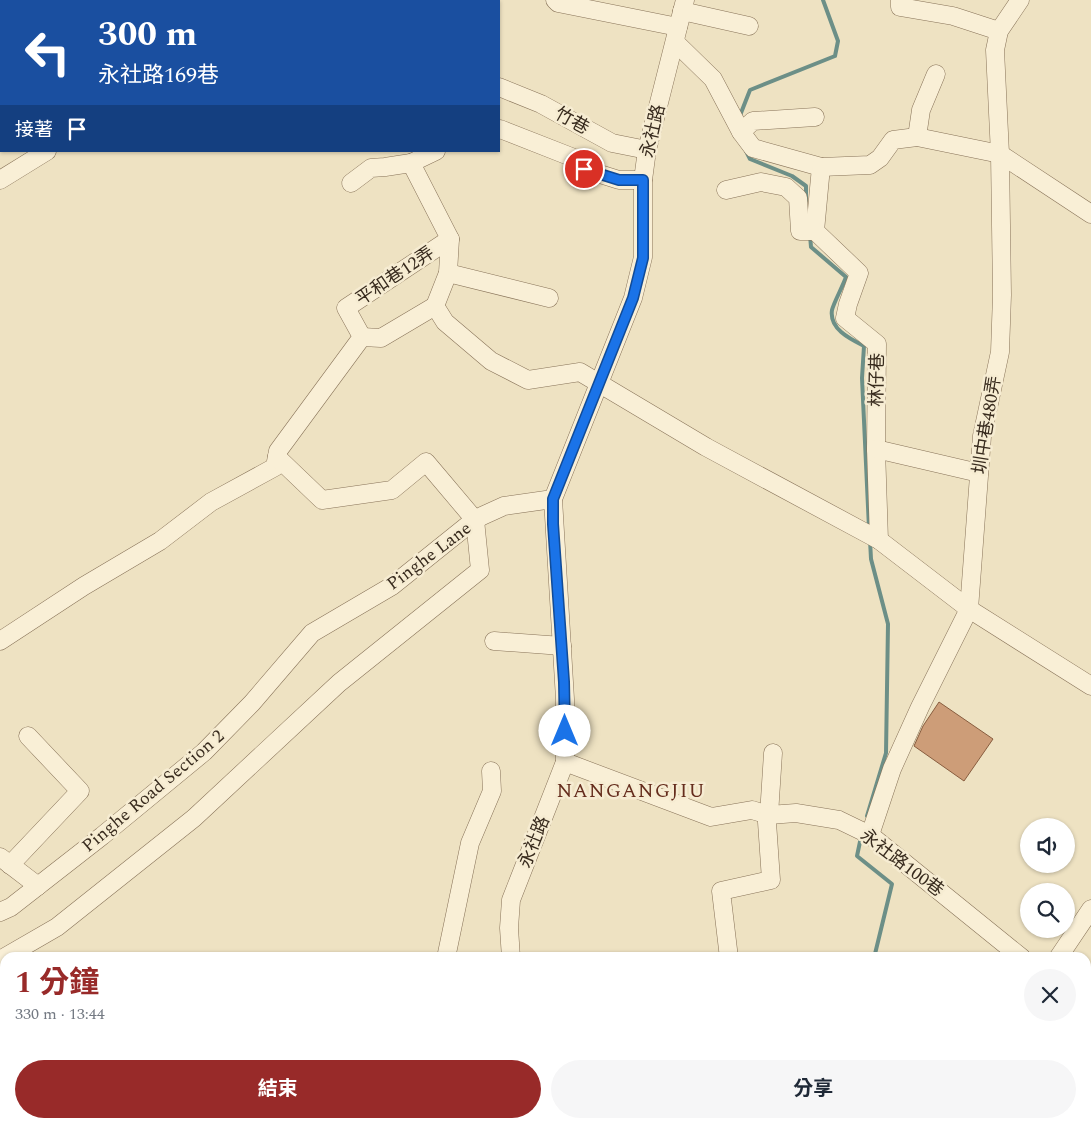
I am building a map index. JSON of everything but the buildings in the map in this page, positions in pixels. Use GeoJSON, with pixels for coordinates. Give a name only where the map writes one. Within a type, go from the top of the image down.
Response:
{"type":"FeatureCollection","features":[{"type":"Feature","properties":{"kind":"street"},"geometry":{"type":"LineString","coordinates":[[555,0],[558,3],[680,20],[749,26]]}},
{"type":"Feature","properties":{"kind":"street"},"geometry":{"type":"LineString","coordinates":[[900,0],[900,7],[953,16],[999,31]]}},
{"type":"Feature","properties":{"kind":"street","name":"圳中巷480弄"},"geometry":{"type":"LineString","coordinates":[[870,835],[892,769],[920,707],[969,609],[982,436],[1000,352],[1002,295],[1000,154],[995,50],[999,31],[1020,0]]}},
{"type":"Feature","properties":{"kind":"street"},"geometry":{"type":"LineString","coordinates":[[680,20],[738,127],[753,148],[820,167],[870,165],[880,158],[893,140],[917,137],[1000,154],[1091,214]]}},
{"type":"Feature","properties":{"kind":"street","name":"永社路"},"geometry":{"type":"LineString","coordinates":[[511,952],[509,928],[511,900],[565,762],[565,699],[553,499],[633,298],[643,258],[643,180],[647,150],[680,20]]}},
{"type":"Feature","properties":{"kind":"street"},"geometry":{"type":"LineString","coordinates":[[917,137],[921,110],[936,74]]}},
{"type":"Feature","properties":{"kind":"street","name":"竹巷"},"geometry":{"type":"LineString","coordinates":[[500,87],[541,104],[612,143],[647,150]]}},
{"type":"Feature","properties":{"kind":"street"},"geometry":{"type":"LineString","coordinates":[[738,127],[753,121],[815,117]]}},
{"type":"Feature","properties":{"kind":"street"},"geometry":{"type":"LineString","coordinates":[[500,128],[574,158],[584,169],[619,180],[643,180]]}},
{"type":"Feature","properties":{"kind":"street"},"geometry":{"type":"LineString","coordinates":[[0,180],[45,152]]}},
{"type":"Feature","properties":{"kind":"street"},"geometry":{"type":"LineString","coordinates":[[351,183],[371,168],[411,163],[434,152]]}},
{"type":"Feature","properties":{"kind":"street","name":"平和巷12弄"},"geometry":{"type":"LineString","coordinates":[[362,336],[346,308],[450,239],[411,163]]}},
{"type":"Feature","properties":{"kind":"street"},"geometry":{"type":"LineString","coordinates":[[726,190],[761,182],[786,187],[798,198],[800,231],[815,231],[820,167]]}},
{"type":"Feature","properties":{"kind":"street","name":"林仔巷"},"geometry":{"type":"LineString","coordinates":[[815,231],[859,273],[845,318],[877,344],[876,449],[880,540]]}},
{"type":"Feature","properties":{"kind":"street"},"geometry":{"type":"LineString","coordinates":[[3,632],[160,542],[212,502],[276,467],[278,451],[362,336],[381,338],[435,306],[448,273],[450,239]]}},
{"type":"Feature","properties":{"kind":"street"},"geometry":{"type":"LineString","coordinates":[[448,273],[549,298]]}},
{"type":"Feature","properties":{"kind":"street"},"geometry":{"type":"LineString","coordinates":[[435,306],[445,322],[491,361],[528,380],[580,372],[706,447],[880,540],[969,609],[1091,686]]}},
{"type":"Feature","properties":{"kind":"street"},"geometry":{"type":"LineString","coordinates":[[876,449],[979,473]]}},
{"type":"Feature","properties":{"kind":"street"},"geometry":{"type":"LineString","coordinates":[[14,952],[57,927],[194,818],[339,683],[480,570],[475,520],[426,462],[392,490],[322,500],[277,457]]}},
{"type":"Feature","properties":{"kind":"street","name":"Pinghe Lane"},"geometry":{"type":"LineString","coordinates":[[312,633],[392,586],[475,520],[504,506],[553,499]]}},
{"type":"Feature","properties":{"kind":"street","name":"Pinghe Road Section 2"},"geometry":{"type":"LineString","coordinates":[[0,912],[10,907],[38,886],[204,752],[252,703],[312,633]]}},
{"type":"Feature","properties":{"kind":"street"},"geometry":{"type":"LineString","coordinates":[[494,641],[562,646]]}},
{"type":"Feature","properties":{"kind":"street"},"geometry":{"type":"LineString","coordinates":[[28,736],[80,791],[5,861],[38,886]]}},
{"type":"Feature","properties":{"kind":"street"},"geometry":{"type":"LineString","coordinates":[[728,952],[721,891],[771,880],[766,822],[769,814],[773,753]]}},
{"type":"Feature","properties":{"kind":"street","name":"永社路100巷"},"geometry":{"type":"LineString","coordinates":[[565,762],[712,818],[752,810],[769,814],[796,813],[839,820],[870,835],[1015,952]]}},
{"type":"Feature","properties":{"kind":"street"},"geometry":{"type":"LineString","coordinates":[[447,952],[470,843],[492,791],[491,771]]}},
{"type":"Feature","properties":{"kind":"street"},"geometry":{"type":"LineString","coordinates":[[1062,952],[1091,909]]}},
{"type":"Feature","properties":{"kind":"waterway"},"geometry":{"type":"LineString","coordinates":[[739,118],[750,90],[835,56],[838,41],[823,0]]}},
{"type":"Feature","properties":{"kind":"waterway"},"geometry":{"type":"LineString","coordinates":[[746,151],[750,159],[792,176],[806,186],[806,201]]}},
{"type":"Feature","properties":{"kind":"waterway"},"geometry":{"type":"LineString","coordinates":[[810,235],[811,247],[846,277],[832,310],[834,323],[842,332],[864,346],[862,378],[869,528]]}},
{"type":"Feature","properties":{"kind":"waterway"},"geometry":{"type":"LineString","coordinates":[[867,816],[886,753],[888,624],[871,559],[870,540]]}},
{"type":"Feature","properties":{"kind":"waterway"},"geometry":{"type":"LineString","coordinates":[[861,837],[857,856],[892,884],[875,952]]}},
{"type":"Feature","properties":{"kind":"district","name":"NANGANGJIU"},"geometry":{"type":"Point","coordinates":[631,791]}},
{"type":"Feature","properties":{"kind":"route"},"geometry":{"type":"LineString","coordinates":[[565,731],[565,699],[553,499],[633,298],[643,258],[643,180],[619,180],[584,169]]}}]}
